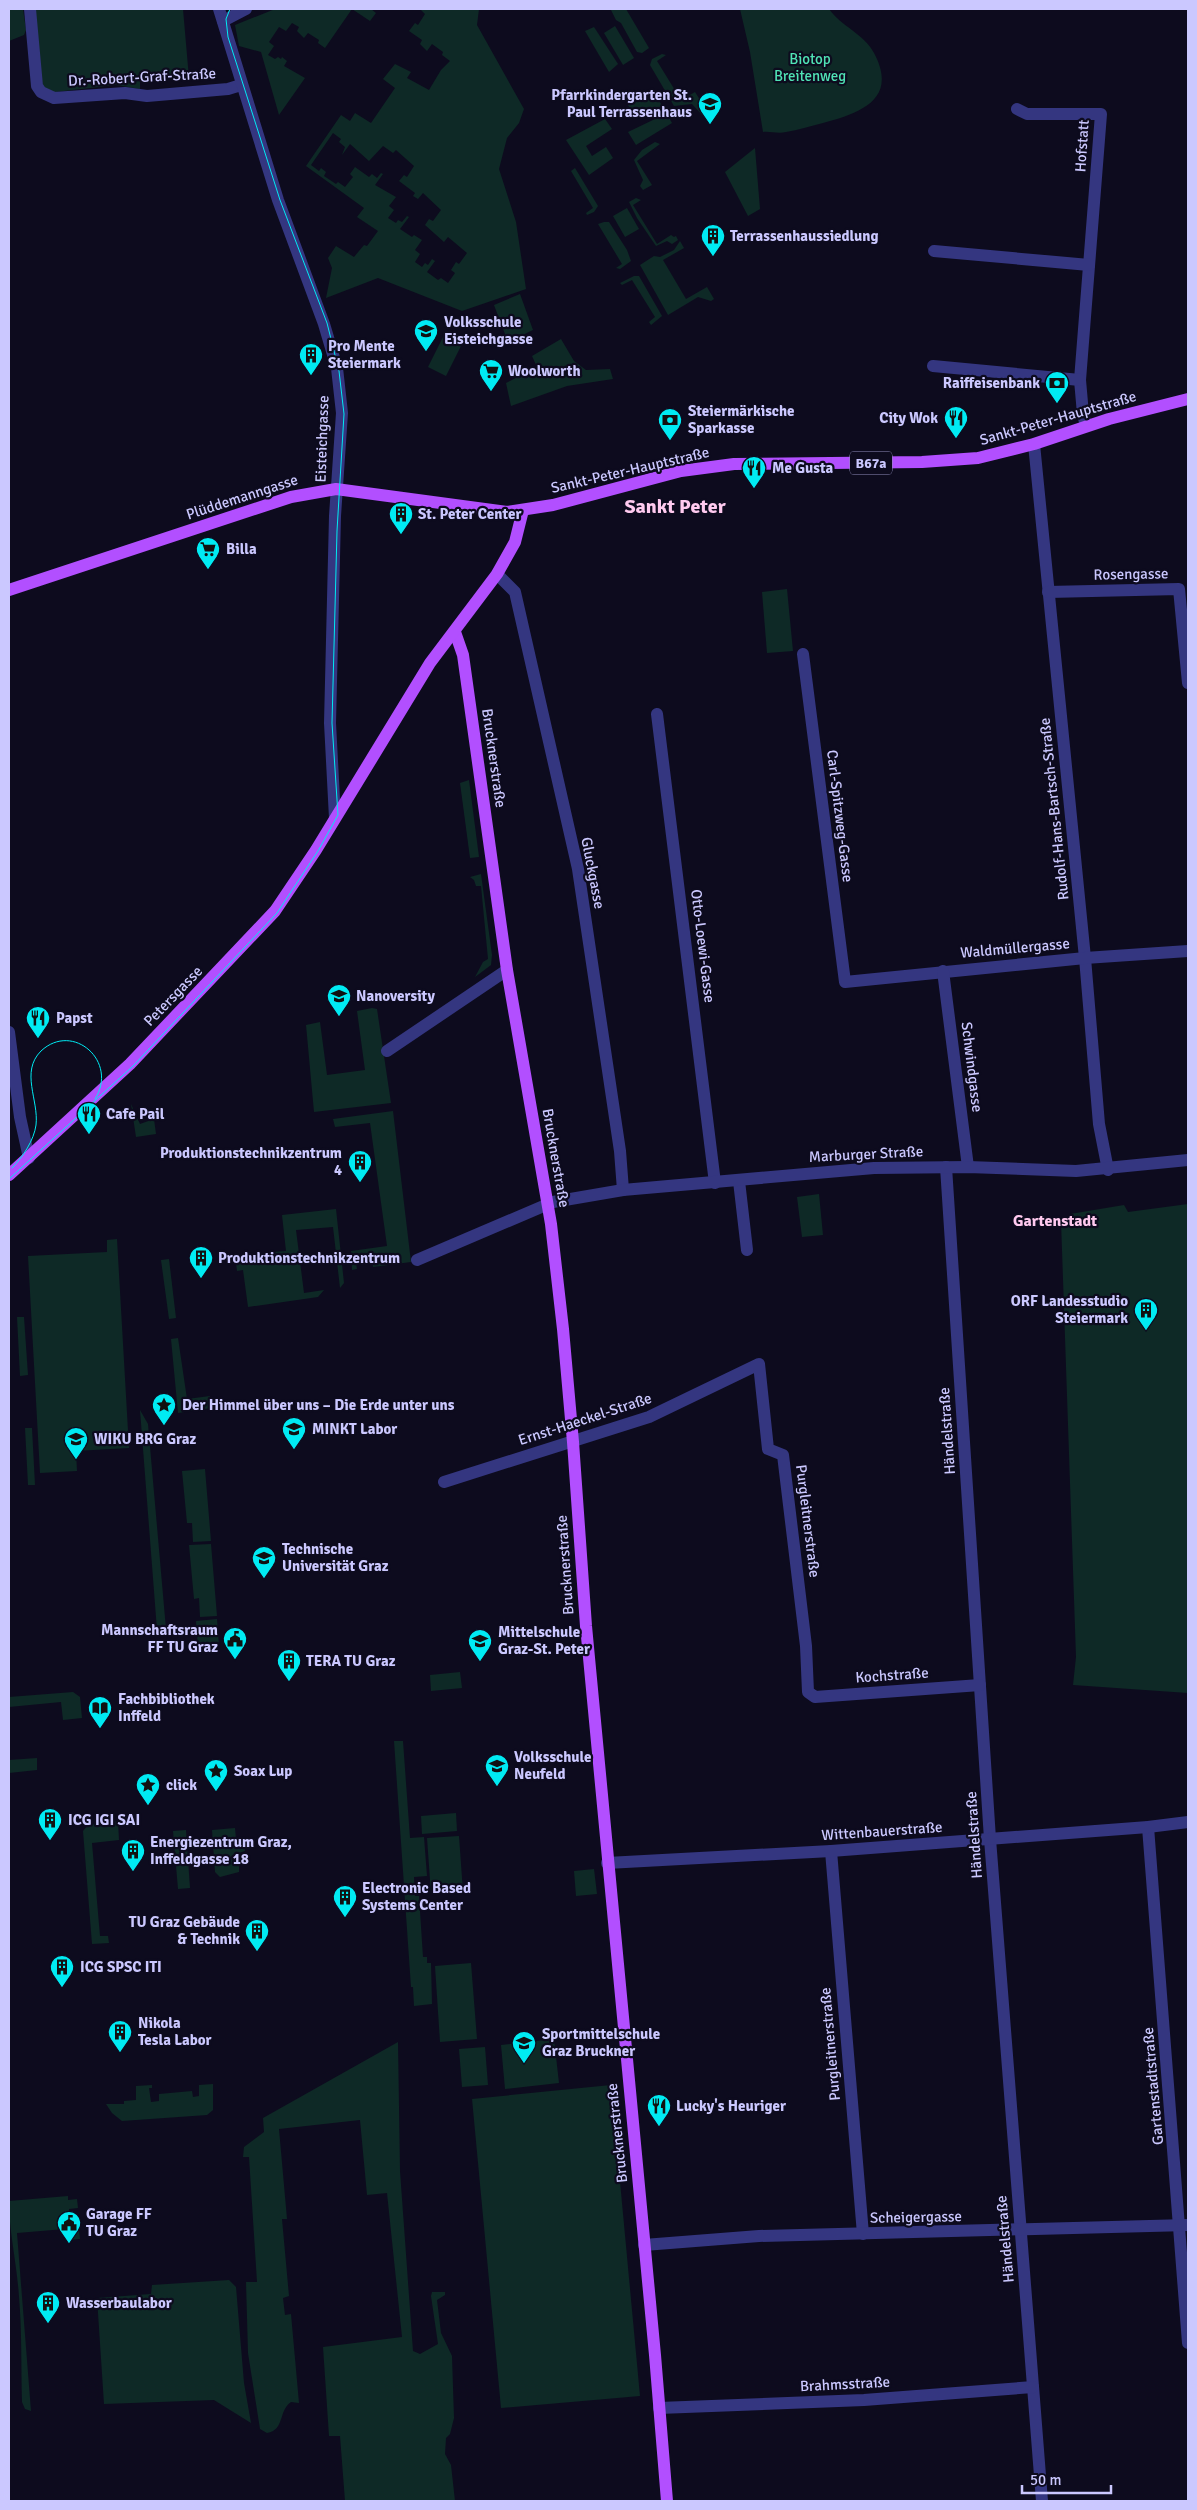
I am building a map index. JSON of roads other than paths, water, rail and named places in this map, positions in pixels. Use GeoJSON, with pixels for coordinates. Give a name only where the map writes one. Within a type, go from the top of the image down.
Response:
{"type":"FeatureCollection","features":[{"type":"Feature","properties":{"kind":"main road","name":"Sankt-Peter-Hauptstraße"},"geometry":{"type":"LineString","coordinates":[[522,510],[582,498],[700,468],[734,464],[922,462],[978,458],[1034,444],[1086,426],[1188,399]]}},
{"type":"Feature","properties":{"kind":"main road","name":"Plüddemanngasse"},"geometry":{"type":"LineString","coordinates":[[9,590],[291,497],[336,489],[492,511],[522,510]]}},
{"type":"Feature","properties":{"kind":"main road"},"geometry":{"type":"LineString","coordinates":[[335,818],[430,663],[497,574],[515,542],[522,510]]}},
{"type":"Feature","properties":{"kind":"main road","name":"Brucknerstraße"},"geometry":{"type":"LineString","coordinates":[[455,632],[464,665],[507,970],[547,1205],[563,1329],[574,1442],[585,1615],[666,2501]]}},
{"type":"Feature","properties":{"kind":"main road","name":"Petersgasse"},"geometry":{"type":"LineString","coordinates":[[9,1175],[133,1061],[262,924],[299,876],[335,818]]}},
{"type":"Feature","properties":{"kind":"street","name":"Dr.-Robert-Graf-Straße"},"geometry":{"type":"LineString","coordinates":[[30,9],[37,86],[48,97],[125,93],[147,96],[228,89],[241,85]]}},
{"type":"Feature","properties":{"kind":"street"},"geometry":{"type":"LineString","coordinates":[[221,15],[246,9]]}},
{"type":"Feature","properties":{"kind":"street","name":"Eisteichgasse"},"geometry":{"type":"LineString","coordinates":[[221,15],[225,35],[278,200],[335,358],[342,413],[336,489],[330,723],[335,818]]}},
{"type":"Feature","properties":{"kind":"street","name":"Hofstatt"},"geometry":{"type":"LineString","coordinates":[[1018,109],[1027,114],[1101,114],[1080,380],[1086,426]]}},
{"type":"Feature","properties":{"kind":"street"},"geometry":{"type":"LineString","coordinates":[[934,251],[1089,265]]}},
{"type":"Feature","properties":{"kind":"street"},"geometry":{"type":"LineString","coordinates":[[933,366],[1080,380]]}},
{"type":"Feature","properties":{"kind":"street","name":"Rudolf-Hans-Bartsch-Straße"},"geometry":{"type":"LineString","coordinates":[[1034,444],[1085,958],[1099,1124],[1108,1170]]}},
{"type":"Feature","properties":{"kind":"street","name":"Gluckgasse"},"geometry":{"type":"LineString","coordinates":[[497,574],[515,592],[578,869],[620,1151],[623,1190]]}},
{"type":"Feature","properties":{"kind":"street","name":"Rosengasse"},"geometry":{"type":"LineString","coordinates":[[1048,592],[1179,589],[1188,683]]}},
{"type":"Feature","properties":{"kind":"street","name":"Carl-Spitzweg-Gasse"},"geometry":{"type":"LineString","coordinates":[[803,654],[845,982]]}},
{"type":"Feature","properties":{"kind":"street","name":"Otto-Loewi-Gasse"},"geometry":{"type":"LineString","coordinates":[[657,714],[716,1182]]}},
{"type":"Feature","properties":{"kind":"street","name":"Waldmüllergasse"},"geometry":{"type":"LineString","coordinates":[[845,982],[1085,958],[1188,951]]}},
{"type":"Feature","properties":{"kind":"street"},"geometry":{"type":"LineString","coordinates":[[387,1051],[507,970]]}},
{"type":"Feature","properties":{"kind":"street","name":"Schwindgasse"},"geometry":{"type":"LineString","coordinates":[[943,971],[968,1166]]}},
{"type":"Feature","properties":{"kind":"street"},"geometry":{"type":"LineString","coordinates":[[9,1032],[20,1117],[29,1158]]}},
{"type":"Feature","properties":{"kind":"street","name":"Marburger Straße"},"geometry":{"type":"LineString","coordinates":[[417,1260],[547,1205],[623,1190],[739,1181],[827,1171],[968,1166],[1076,1171],[1108,1170],[1188,1160]]}},
{"type":"Feature","properties":{"kind":"street","name":"Händelstraße"},"geometry":{"type":"LineString","coordinates":[[946,1167],[990,1839],[1042,2501]]}},
{"type":"Feature","properties":{"kind":"street"},"geometry":{"type":"LineString","coordinates":[[739,1181],[747,1250]]}},
{"type":"Feature","properties":{"kind":"street","name":"Ernst-Haeckel-Straße"},"geometry":{"type":"LineString","coordinates":[[444,1482],[649,1417],[759,1364]]}},
{"type":"Feature","properties":{"kind":"street","name":"Purgleitnerstraße"},"geometry":{"type":"LineString","coordinates":[[759,1364],[768,1449],[783,1455],[805,1637],[808,1692]]}},
{"type":"Feature","properties":{"kind":"street","name":"Kochstraße"},"geometry":{"type":"LineString","coordinates":[[808,1692],[815,1697],[980,1685]]}},
{"type":"Feature","properties":{"kind":"street","name":"Wittenbauerstraße"},"geometry":{"type":"LineString","coordinates":[[607,1864],[831,1851],[1148,1827],[1188,1822]]}},
{"type":"Feature","properties":{"kind":"street","name":"Gartenstadtstraße"},"geometry":{"type":"LineString","coordinates":[[1148,1827],[1184,2225],[1188,2343]]}},
{"type":"Feature","properties":{"kind":"street","name":"Purgleitnerstraße"},"geometry":{"type":"LineString","coordinates":[[831,1851],[862,2234]]}},
{"type":"Feature","properties":{"kind":"street","name":"Scheigergasse"},"geometry":{"type":"LineString","coordinates":[[644,2245],[759,2236],[1184,2225]]}},
{"type":"Feature","properties":{"kind":"street","name":"Brahmsstraße"},"geometry":{"type":"LineString","coordinates":[[659,2408],[864,2400],[1033,2387]]}},
{"type":"Feature","properties":{"kind":"tram line"},"geometry":{"type":"LineString","coordinates":[[9,1179],[133,1066],[277,913],[318,851],[338,815],[332,723],[337,531],[344,414],[339,371],[327,323],[280,200],[228,37],[226,19],[230,9]]}},
{"type":"Feature","properties":{"kind":"tram line"},"geometry":{"type":"LineString","coordinates":[[12,1168],[27,1148],[35,1131],[36,1116],[31,1077],[35,1059],[41,1051],[53,1043],[66,1041],[78,1043],[89,1050],[97,1060],[101,1072],[101,1085],[95,1099]]}},
{"type":"Feature","properties":{"kind":"place","name":"Pfarrkindergarten St. Paul Terrassenhaus"},"geometry":{"type":"Point","coordinates":[710,125]}},
{"type":"Feature","properties":{"kind":"place","name":"Terrassenhaussiedlung"},"geometry":{"type":"Point","coordinates":[713,257]}},
{"type":"Feature","properties":{"kind":"place","name":"Volksschule Eisteichgasse"},"geometry":{"type":"Point","coordinates":[426,352]}},
{"type":"Feature","properties":{"kind":"place","name":"Pro Mente Steiermark"},"geometry":{"type":"Point","coordinates":[311,376]}},
{"type":"Feature","properties":{"kind":"place","name":"Woolworth"},"geometry":{"type":"Point","coordinates":[491,392]}},
{"type":"Feature","properties":{"kind":"place","name":"Raiffeisenbank"},"geometry":{"type":"Point","coordinates":[1057,404]}},
{"type":"Feature","properties":{"kind":"place","name":"City Wok"},"geometry":{"type":"Point","coordinates":[956,439]}},
{"type":"Feature","properties":{"kind":"place","name":"Steiermärkische Sparkasse"},"geometry":{"type":"Point","coordinates":[670,441]}},
{"type":"Feature","properties":{"kind":"place","name":"Me Gusta"},"geometry":{"type":"Point","coordinates":[754,489]}},
{"type":"Feature","properties":{"kind":"place","name":"St. Peter Center"},"geometry":{"type":"Point","coordinates":[401,535]}},
{"type":"Feature","properties":{"kind":"place","name":"Billa"},"geometry":{"type":"Point","coordinates":[208,570]}},
{"type":"Feature","properties":{"kind":"place","name":"Nanoversity"},"geometry":{"type":"Point","coordinates":[339,1017]}},
{"type":"Feature","properties":{"kind":"place","name":"Papst"},"geometry":{"type":"Point","coordinates":[38,1039]}},
{"type":"Feature","properties":{"kind":"place","name":"Cafe Pail"},"geometry":{"type":"Point","coordinates":[89,1135]}},
{"type":"Feature","properties":{"kind":"place","name":"Produktionstechnikzentrum 4"},"geometry":{"type":"Point","coordinates":[360,1183]}},
{"type":"Feature","properties":{"kind":"place","name":"Produktionstechnikzentrum"},"geometry":{"type":"Point","coordinates":[201,1279]}},
{"type":"Feature","properties":{"kind":"place","name":"ORF Landesstudio Steiermark"},"geometry":{"type":"Point","coordinates":[1146,1331]}},
{"type":"Feature","properties":{"kind":"place","name":"Der Himmel über uns – Die Erde unter uns"},"geometry":{"type":"Point","coordinates":[164,1426]}},
{"type":"Feature","properties":{"kind":"place","name":"MINKT Labor"},"geometry":{"type":"Point","coordinates":[294,1450]}},
{"type":"Feature","properties":{"kind":"place","name":"WIKU BRG Graz"},"geometry":{"type":"Point","coordinates":[76,1460]}},
{"type":"Feature","properties":{"kind":"place","name":"Technische Universität Graz"},"geometry":{"type":"Point","coordinates":[264,1579]}},
{"type":"Feature","properties":{"kind":"place","name":"Mannschaftsraum FF TU Graz"},"geometry":{"type":"Point","coordinates":[235,1660]}},
{"type":"Feature","properties":{"kind":"place","name":"Mittelschule Graz-St. Peter"},"geometry":{"type":"Point","coordinates":[480,1662]}},
{"type":"Feature","properties":{"kind":"place","name":"TERA TU Graz"},"geometry":{"type":"Point","coordinates":[289,1682]}},
{"type":"Feature","properties":{"kind":"place","name":"Fachbibliothek Inffeld"},"geometry":{"type":"Point","coordinates":[100,1729]}},
{"type":"Feature","properties":{"kind":"place","name":"Volksschule Neufeld"},"geometry":{"type":"Point","coordinates":[497,1787]}},
{"type":"Feature","properties":{"kind":"place","name":"Soax Lup"},"geometry":{"type":"Point","coordinates":[216,1792]}},
{"type":"Feature","properties":{"kind":"place","name":"click"},"geometry":{"type":"Point","coordinates":[148,1806]}},
{"type":"Feature","properties":{"kind":"place","name":"ICG IGI SAI"},"geometry":{"type":"Point","coordinates":[50,1841]}},
{"type":"Feature","properties":{"kind":"place","name":"Energiezentrum Graz, Inffeldgasse 18"},"geometry":{"type":"Point","coordinates":[133,1872]}},
{"type":"Feature","properties":{"kind":"place","name":"Electronic Based Systems Center"},"geometry":{"type":"Point","coordinates":[345,1918]}},
{"type":"Feature","properties":{"kind":"place","name":"TU Graz Gebäude & Technik"},"geometry":{"type":"Point","coordinates":[257,1952]}},
{"type":"Feature","properties":{"kind":"place","name":"ICG SPSC ITI"},"geometry":{"type":"Point","coordinates":[62,1988]}},
{"type":"Feature","properties":{"kind":"place","name":"Nikola Tesla Labor"},"geometry":{"type":"Point","coordinates":[120,2053]}},
{"type":"Feature","properties":{"kind":"place","name":"Sportmittelschule Graz Bruckner"},"geometry":{"type":"Point","coordinates":[524,2064]}},
{"type":"Feature","properties":{"kind":"place","name":"Lucky's Heuriger"},"geometry":{"type":"Point","coordinates":[659,2127]}},
{"type":"Feature","properties":{"kind":"place","name":"Garage FF TU Graz"},"geometry":{"type":"Point","coordinates":[69,2244]}},
{"type":"Feature","properties":{"kind":"place","name":"Wasserbaulabor"},"geometry":{"type":"Point","coordinates":[48,2324]}},
{"type":"Feature","properties":{"kind":"district","name":"Sankt Peter"},"geometry":{"type":"Point","coordinates":[675,506]}},
{"type":"Feature","properties":{"kind":"district","name":"Gartenstadt"},"geometry":{"type":"Point","coordinates":[1055,1221]}},
{"type":"Feature","properties":{"kind":"park label","name":"Biotop Breitenweg"},"geometry":{"type":"Point","coordinates":[810,68]}}]}
